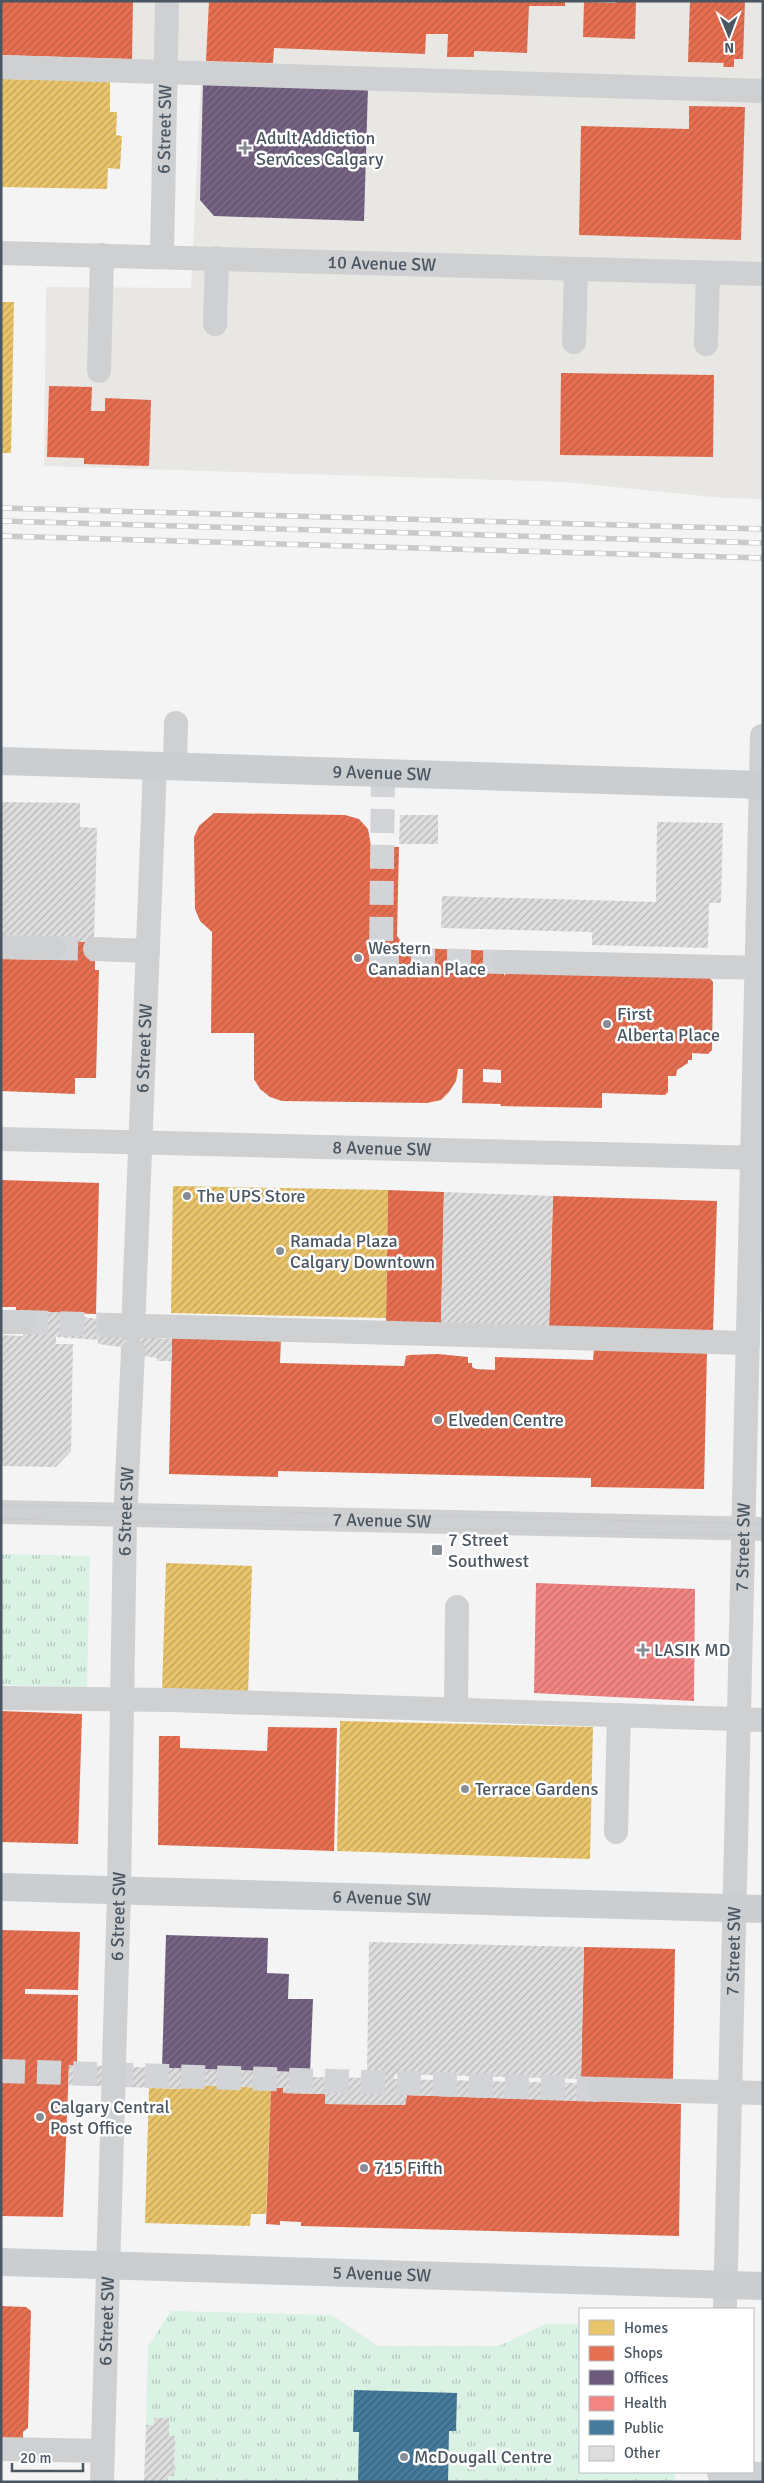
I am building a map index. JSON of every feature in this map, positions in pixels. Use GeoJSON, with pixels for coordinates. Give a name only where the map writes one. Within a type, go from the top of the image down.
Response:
{"type":"FeatureCollection","features":[{"type":"Feature","properties":{"kind":"main road","name":"9 Avenue SW"},"geometry":{"type":"LineString","coordinates":[[1,761],[762,785]]}},
{"type":"Feature","properties":{"kind":"main road","name":"6 Avenue SW"},"geometry":{"type":"LineString","coordinates":[[1,1887],[119,1892],[763,1909]]}},
{"type":"Feature","properties":{"kind":"main road","name":"5 Avenue SW"},"geometry":{"type":"LineString","coordinates":[[1,2262],[108,2265],[726,2297],[763,2286]]}},
{"type":"Feature","properties":{"kind":"street","name":"6 Street SW"},"geometry":{"type":"LineString","coordinates":[[162,257],[167,1]]}},
{"type":"Feature","properties":{"kind":"street"},"geometry":{"type":"LineString","coordinates":[[1,67],[763,91]]}},
{"type":"Feature","properties":{"kind":"street","name":"10 Avenue SW"},"geometry":{"type":"LineString","coordinates":[[1,253],[763,274]]}},
{"type":"Feature","properties":{"kind":"street"},"geometry":{"type":"LineString","coordinates":[[100,371],[102,255]]}},
{"type":"Feature","properties":{"kind":"street"},"geometry":{"type":"LineString","coordinates":[[216,324],[217,258]]}},
{"type":"Feature","properties":{"kind":"street"},"geometry":{"type":"LineString","coordinates":[[574,342],[576,269]]}},
{"type":"Feature","properties":{"kind":"street"},"geometry":{"type":"LineString","coordinates":[[706,344],[708,273]]}},
{"type":"Feature","properties":{"kind":"street","name":"6 Street SW"},"geometry":{"type":"LineString","coordinates":[[102,2482],[119,1892],[126,1515],[148,951],[164,766],[176,723]]}},
{"type":"Feature","properties":{"kind":"street","name":"7 Street SW"},"geometry":{"type":"LineString","coordinates":[[726,2297],[739,1720],[753,1529],[748,1343],[758,1158],[762,736]]}},
{"type":"Feature","properties":{"kind":"street"},"geometry":{"type":"LineString","coordinates":[[1,947],[54,948]]}},
{"type":"Feature","properties":{"kind":"street"},"geometry":{"type":"LineString","coordinates":[[95,950],[148,951]]}},
{"type":"Feature","properties":{"kind":"street"},"geometry":{"type":"LineString","coordinates":[[504,962],[759,968]]}},
{"type":"Feature","properties":{"kind":"street","name":"8 Avenue SW"},"geometry":{"type":"LineString","coordinates":[[1,1139],[758,1158]]}},
{"type":"Feature","properties":{"kind":"street"},"geometry":{"type":"LineString","coordinates":[[110,1325],[133,1336],[748,1343]]}},
{"type":"Feature","properties":{"kind":"street","name":"7 Avenue SW"},"geometry":{"type":"LineString","coordinates":[[1,1512],[753,1529]]}},
{"type":"Feature","properties":{"kind":"street"},"geometry":{"type":"LineString","coordinates":[[456,1710],[457,1606]]}},
{"type":"Feature","properties":{"kind":"street"},"geometry":{"type":"LineString","coordinates":[[1,1698],[122,1701],[171,1700],[763,1720]]}},
{"type":"Feature","properties":{"kind":"street"},"geometry":{"type":"LineString","coordinates":[[616,1832],[620,1715]]}},
{"type":"Feature","properties":{"kind":"street"},"geometry":{"type":"LineString","coordinates":[[600,2088],[763,2093]]}},
{"type":"Feature","properties":{"kind":"street"},"geometry":{"type":"LineString","coordinates":[[1,2449],[103,2451]]}},
{"type":"Feature","properties":{"kind":"street"},"geometry":{"type":"LineString","coordinates":[[719,2476],[763,2474]]}},
{"type":"Feature","properties":{"kind":"shaded area"},"geometry":{"type":"Polygon","coordinates":[[[1,1],[763,1],[763,499],[723,498],[565,482],[44,466],[46,287],[191,288],[201,80],[1,74],[1,1]]]}},
{"type":"Feature","properties":{"kind":"green space"},"geometry":{"type":"Polygon","coordinates":[[[1,1554],[90,1556],[87,1687],[1,1685],[1,1554]]]}},
{"type":"Feature","properties":{"kind":"green space"},"geometry":{"type":"Polygon","coordinates":[[[171,2311],[332,2315],[378,2346],[499,2346],[546,2324],[579,2324],[579,2473],[675,2473],[675,2482],[168,2482],[168,2476],[174,2476],[175,2436],[169,2436],[169,2418],[154,2418],[154,2425],[146,2425],[148,2347],[171,2311]]]}},
{"type":"Feature","properties":{"kind":"building: Homes"},"geometry":{"type":"Polygon","coordinates":[[[1,79],[110,81],[110,112],[117,112],[116,135],[122,136],[120,169],[108,168],[107,189],[1,187],[1,79]]]}},
{"type":"Feature","properties":{"kind":"building: Homes"},"geometry":{"type":"Polygon","coordinates":[[[1,302],[14,302],[11,453],[1,453],[1,302]]]}},
{"type":"Feature","properties":{"kind":"building: Homes","name":"Ramada Plaza Calgary Downtown"},"geometry":{"type":"Polygon","coordinates":[[[173,1186],[388,1190],[386,1318],[171,1313],[173,1186]]]}},
{"type":"Feature","properties":{"kind":"building: Homes"},"geometry":{"type":"Polygon","coordinates":[[[166,1563],[252,1566],[248,1694],[162,1691],[166,1563]]]}},
{"type":"Feature","properties":{"kind":"building: Homes","name":"Terrace Gardens"},"geometry":{"type":"Polygon","coordinates":[[[340,1721],[593,1727],[590,1859],[337,1851],[340,1721]]]}},
{"type":"Feature","properties":{"kind":"building: Homes"},"geometry":{"type":"Polygon","coordinates":[[[184,2085],[271,2088],[266,2214],[251,2214],[250,2226],[145,2223],[149,2088],[183,2089],[184,2085]]]}},
{"type":"Feature","properties":{"kind":"building: Shops"},"geometry":{"type":"Polygon","coordinates":[[[1,1],[133,1],[132,59],[1,55],[1,1]]]}},
{"type":"Feature","properties":{"kind":"building: Shops"},"geometry":{"type":"Polygon","coordinates":[[[209,1],[565,1],[565,6],[529,6],[527,53],[474,51],[474,57],[447,57],[448,34],[426,34],[425,54],[274,48],[273,63],[206,61],[209,1]]]}},
{"type":"Feature","properties":{"kind":"building: Shops"},"geometry":{"type":"Polygon","coordinates":[[[616,1],[636,1],[635,39],[583,37],[584,2],[616,3],[616,1]]]}},
{"type":"Feature","properties":{"kind":"building: Shops"},"geometry":{"type":"Polygon","coordinates":[[[690,1],[745,1],[743,59],[734,59],[734,67],[723,67],[724,63],[688,62],[690,1]]]}},
{"type":"Feature","properties":{"kind":"building: Shops"},"geometry":{"type":"Polygon","coordinates":[[[689,106],[745,107],[741,240],[579,235],[581,126],[689,129],[689,106]]]}},
{"type":"Feature","properties":{"kind":"building: Shops"},"geometry":{"type":"Polygon","coordinates":[[[561,373],[714,375],[713,457],[560,455],[561,373]]]}},
{"type":"Feature","properties":{"kind":"building: Shops"},"geometry":{"type":"Polygon","coordinates":[[[49,386],[92,387],[91,411],[105,411],[105,398],[151,400],[149,466],[84,464],[84,458],[47,457],[49,386]]]}},
{"type":"Feature","properties":{"kind":"building: Shops","name":"Western Canadian Place"},"geometry":{"type":"Polygon","coordinates":[[[214,813],[345,815],[359,819],[368,829],[371,846],[399,847],[397,936],[406,948],[504,951],[504,976],[507,972],[710,978],[713,982],[712,1050],[708,1054],[692,1053],[692,1060],[688,1060],[688,1063],[677,1070],[676,1076],[668,1076],[668,1092],[665,1095],[602,1093],[602,1108],[500,1106],[501,1104],[462,1103],[463,1069],[458,1069],[456,1081],[441,1100],[427,1103],[282,1101],[270,1097],[260,1089],[254,1079],[254,1033],[211,1033],[212,932],[200,921],[195,909],[194,837],[199,826],[214,813]],[[483,1069],[483,1082],[501,1083],[501,1070],[483,1069]]]}},
{"type":"Feature","properties":{"kind":"building: Shops"},"geometry":{"type":"Polygon","coordinates":[[[54,941],[95,942],[95,970],[99,970],[96,1078],[75,1078],[75,1094],[1,1091],[1,959],[54,960],[54,941]]]}},
{"type":"Feature","properties":{"kind":"building: Shops"},"geometry":{"type":"Polygon","coordinates":[[[1,1180],[99,1183],[96,1314],[16,1311],[16,1307],[1,1307],[1,1180]]]}},
{"type":"Feature","properties":{"kind":"building: Shops"},"geometry":{"type":"Polygon","coordinates":[[[388,1190],[444,1192],[441,1324],[386,1324],[388,1190]]]}},
{"type":"Feature","properties":{"kind":"building: Shops"},"geometry":{"type":"Polygon","coordinates":[[[553,1196],[717,1201],[713,1332],[549,1327],[553,1196]]]}},
{"type":"Feature","properties":{"kind":"building: Shops","name":"Elveden Centre"},"geometry":{"type":"Polygon","coordinates":[[[172,1337],[281,1339],[280,1363],[404,1366],[406,1356],[438,1354],[468,1357],[468,1363],[472,1363],[472,1367],[476,1369],[495,1370],[495,1357],[593,1360],[594,1348],[707,1350],[704,1489],[591,1487],[591,1478],[278,1471],[278,1477],[169,1474],[172,1337]]]}},
{"type":"Feature","properties":{"kind":"building: Shops"},"geometry":{"type":"Polygon","coordinates":[[[1,1711],[82,1714],[78,1844],[1,1842],[1,1711]]]}},
{"type":"Feature","properties":{"kind":"building: Shops"},"geometry":{"type":"Polygon","coordinates":[[[268,1727],[337,1728],[334,1851],[158,1845],[159,1736],[180,1736],[180,1748],[267,1751],[268,1727]]]}},
{"type":"Feature","properties":{"kind":"building: Shops"},"geometry":{"type":"Polygon","coordinates":[[[1,1930],[80,1932],[78,1990],[25,1989],[25,1994],[78,1995],[77,2066],[69,2065],[63,2217],[1,2216],[1,1930]]]}},
{"type":"Feature","properties":{"kind":"building: Shops"},"geometry":{"type":"Polygon","coordinates":[[[584,1947],[675,1949],[673,2080],[581,2079],[584,1947]]]}},
{"type":"Feature","properties":{"kind":"building: Shops"},"geometry":{"type":"Polygon","coordinates":[[[271,2088],[283,2088],[283,2093],[325,2094],[325,2104],[405,2105],[407,2095],[681,2104],[679,2236],[301,2226],[301,2222],[280,2221],[280,2225],[266,2224],[271,2088]]]}},
{"type":"Feature","properties":{"kind":"building: Shops"},"geometry":{"type":"Polygon","coordinates":[[[1,2306],[26,2307],[31,2311],[28,2428],[23,2432],[23,2448],[1,2447],[1,2306]]]}},
{"type":"Feature","properties":{"kind":"building: Offices"},"geometry":{"type":"Polygon","coordinates":[[[203,84],[368,87],[364,221],[214,216],[200,200],[203,84]]]}},
{"type":"Feature","properties":{"kind":"building: Offices"},"geometry":{"type":"Polygon","coordinates":[[[166,1935],[268,1938],[267,1973],[289,1974],[288,1999],[313,1999],[310,2073],[162,2068],[166,1935]]]}},
{"type":"Feature","properties":{"kind":"building: Health"},"geometry":{"type":"Polygon","coordinates":[[[536,1583],[695,1589],[694,1701],[534,1693],[536,1583]]]}},
{"type":"Feature","properties":{"kind":"building: Public","name":"McDougall Centre"},"geometry":{"type":"Polygon","coordinates":[[[354,2390],[457,2393],[456,2431],[449,2431],[448,2482],[358,2482],[359,2432],[353,2432],[354,2390]]]}},
{"type":"Feature","properties":{"kind":"building: Other"},"geometry":{"type":"Polygon","coordinates":[[[1,802],[80,803],[80,827],[97,828],[94,942],[30,940],[30,936],[1,935],[1,802]]]}},
{"type":"Feature","properties":{"kind":"building: Other"},"geometry":{"type":"Polygon","coordinates":[[[400,815],[438,815],[438,844],[399,844],[400,815]]]}},
{"type":"Feature","properties":{"kind":"building: Other"},"geometry":{"type":"Polygon","coordinates":[[[657,822],[723,823],[721,903],[709,903],[708,948],[592,945],[592,932],[441,928],[442,896],[656,902],[657,822]]]}},
{"type":"Feature","properties":{"kind":"building: Other"},"geometry":{"type":"Polygon","coordinates":[[[444,1192],[553,1196],[549,1327],[441,1324],[444,1192]]]}},
{"type":"Feature","properties":{"kind":"building: Other"},"geometry":{"type":"Polygon","coordinates":[[[24,1311],[75,1313],[75,1316],[98,1319],[98,1323],[110,1323],[159,1337],[159,1339],[172,1339],[172,1361],[157,1361],[157,1358],[133,1354],[134,1351],[121,1350],[121,1347],[98,1344],[98,1340],[57,1337],[56,1334],[56,1344],[73,1344],[71,1451],[56,1467],[1,1466],[1,1335],[23,1336],[24,1311]]]}},
{"type":"Feature","properties":{"kind":"building: Other"},"geometry":{"type":"Polygon","coordinates":[[[369,1942],[584,1947],[581,2079],[600,2080],[600,2102],[407,2095],[405,2105],[325,2104],[325,2094],[283,2093],[283,2088],[184,2085],[183,2089],[68,2085],[69,2065],[306,2072],[305,2077],[380,2078],[379,2074],[367,2074],[369,1942]],[[395,2074],[394,2079],[580,2083],[581,2079],[395,2074]]]}},
{"type":"Feature","properties":{"kind":"building: Other"},"geometry":{"type":"Polygon","coordinates":[[[154,2418],[169,2418],[169,2436],[175,2436],[174,2476],[168,2476],[168,2482],[144,2482],[146,2425],[154,2425],[154,2418]]]}},
{"type":"Feature","properties":{"kind":"tunnel"},"geometry":{"type":"LineString","coordinates":[[383,773],[381,959],[504,962]]}},
{"type":"Feature","properties":{"kind":"tunnel"},"geometry":{"type":"LineString","coordinates":[[54,948],[95,949]]}},
{"type":"Feature","properties":{"kind":"tunnel"},"geometry":{"type":"LineString","coordinates":[[24,1322],[110,1325]]}},
{"type":"Feature","properties":{"kind":"tunnel"},"geometry":{"type":"LineString","coordinates":[[1,2071],[600,2089]]}},
{"type":"Feature","properties":{"kind":"tram line"},"geometry":{"type":"LineString","coordinates":[[1,1505],[763,1524]]}},
{"type":"Feature","properties":{"kind":"tram line"},"geometry":{"type":"LineString","coordinates":[[1,1519],[763,1536]]}},
{"type":"Feature","properties":{"kind":"railway"},"geometry":{"type":"LineString","coordinates":[[1,508],[763,529]]}},
{"type":"Feature","properties":{"kind":"railway"},"geometry":{"type":"LineString","coordinates":[[1,521],[763,543]]}},
{"type":"Feature","properties":{"kind":"railway"},"geometry":{"type":"LineString","coordinates":[[1,536],[763,558]]}},
{"type":"Feature","properties":{"kind":"place","name":"Adult Addiction Services Calgary"},"geometry":{"type":"Point","coordinates":[245,148]}},
{"type":"Feature","properties":{"kind":"place","name":"Western Canadian Place"},"geometry":{"type":"Point","coordinates":[358,958]}},
{"type":"Feature","properties":{"kind":"place","name":"First Alberta Place"},"geometry":{"type":"Point","coordinates":[607,1024]}},
{"type":"Feature","properties":{"kind":"place","name":"The UPS Store"},"geometry":{"type":"Point","coordinates":[187,1196]}},
{"type":"Feature","properties":{"kind":"place","name":"Ramada Plaza Calgary Downtown"},"geometry":{"type":"Point","coordinates":[280,1251]}},
{"type":"Feature","properties":{"kind":"place","name":"Elveden Centre"},"geometry":{"type":"Point","coordinates":[438,1420]}},
{"type":"Feature","properties":{"kind":"place","name":"7 Street Southwest"},"geometry":{"type":"Point","coordinates":[437,1550]}},
{"type":"Feature","properties":{"kind":"place","name":"LASIK MD"},"geometry":{"type":"Point","coordinates":[643,1650]}},
{"type":"Feature","properties":{"kind":"place","name":"Terrace Gardens"},"geometry":{"type":"Point","coordinates":[465,1789]}},
{"type":"Feature","properties":{"kind":"place","name":"Calgary Central Post Office"},"geometry":{"type":"Point","coordinates":[40,2117]}},
{"type":"Feature","properties":{"kind":"place","name":"715 Fifth"},"geometry":{"type":"Point","coordinates":[364,2168]}},
{"type":"Feature","properties":{"kind":"place","name":"McDougall Centre"},"geometry":{"type":"Point","coordinates":[404,2457]}}]}
